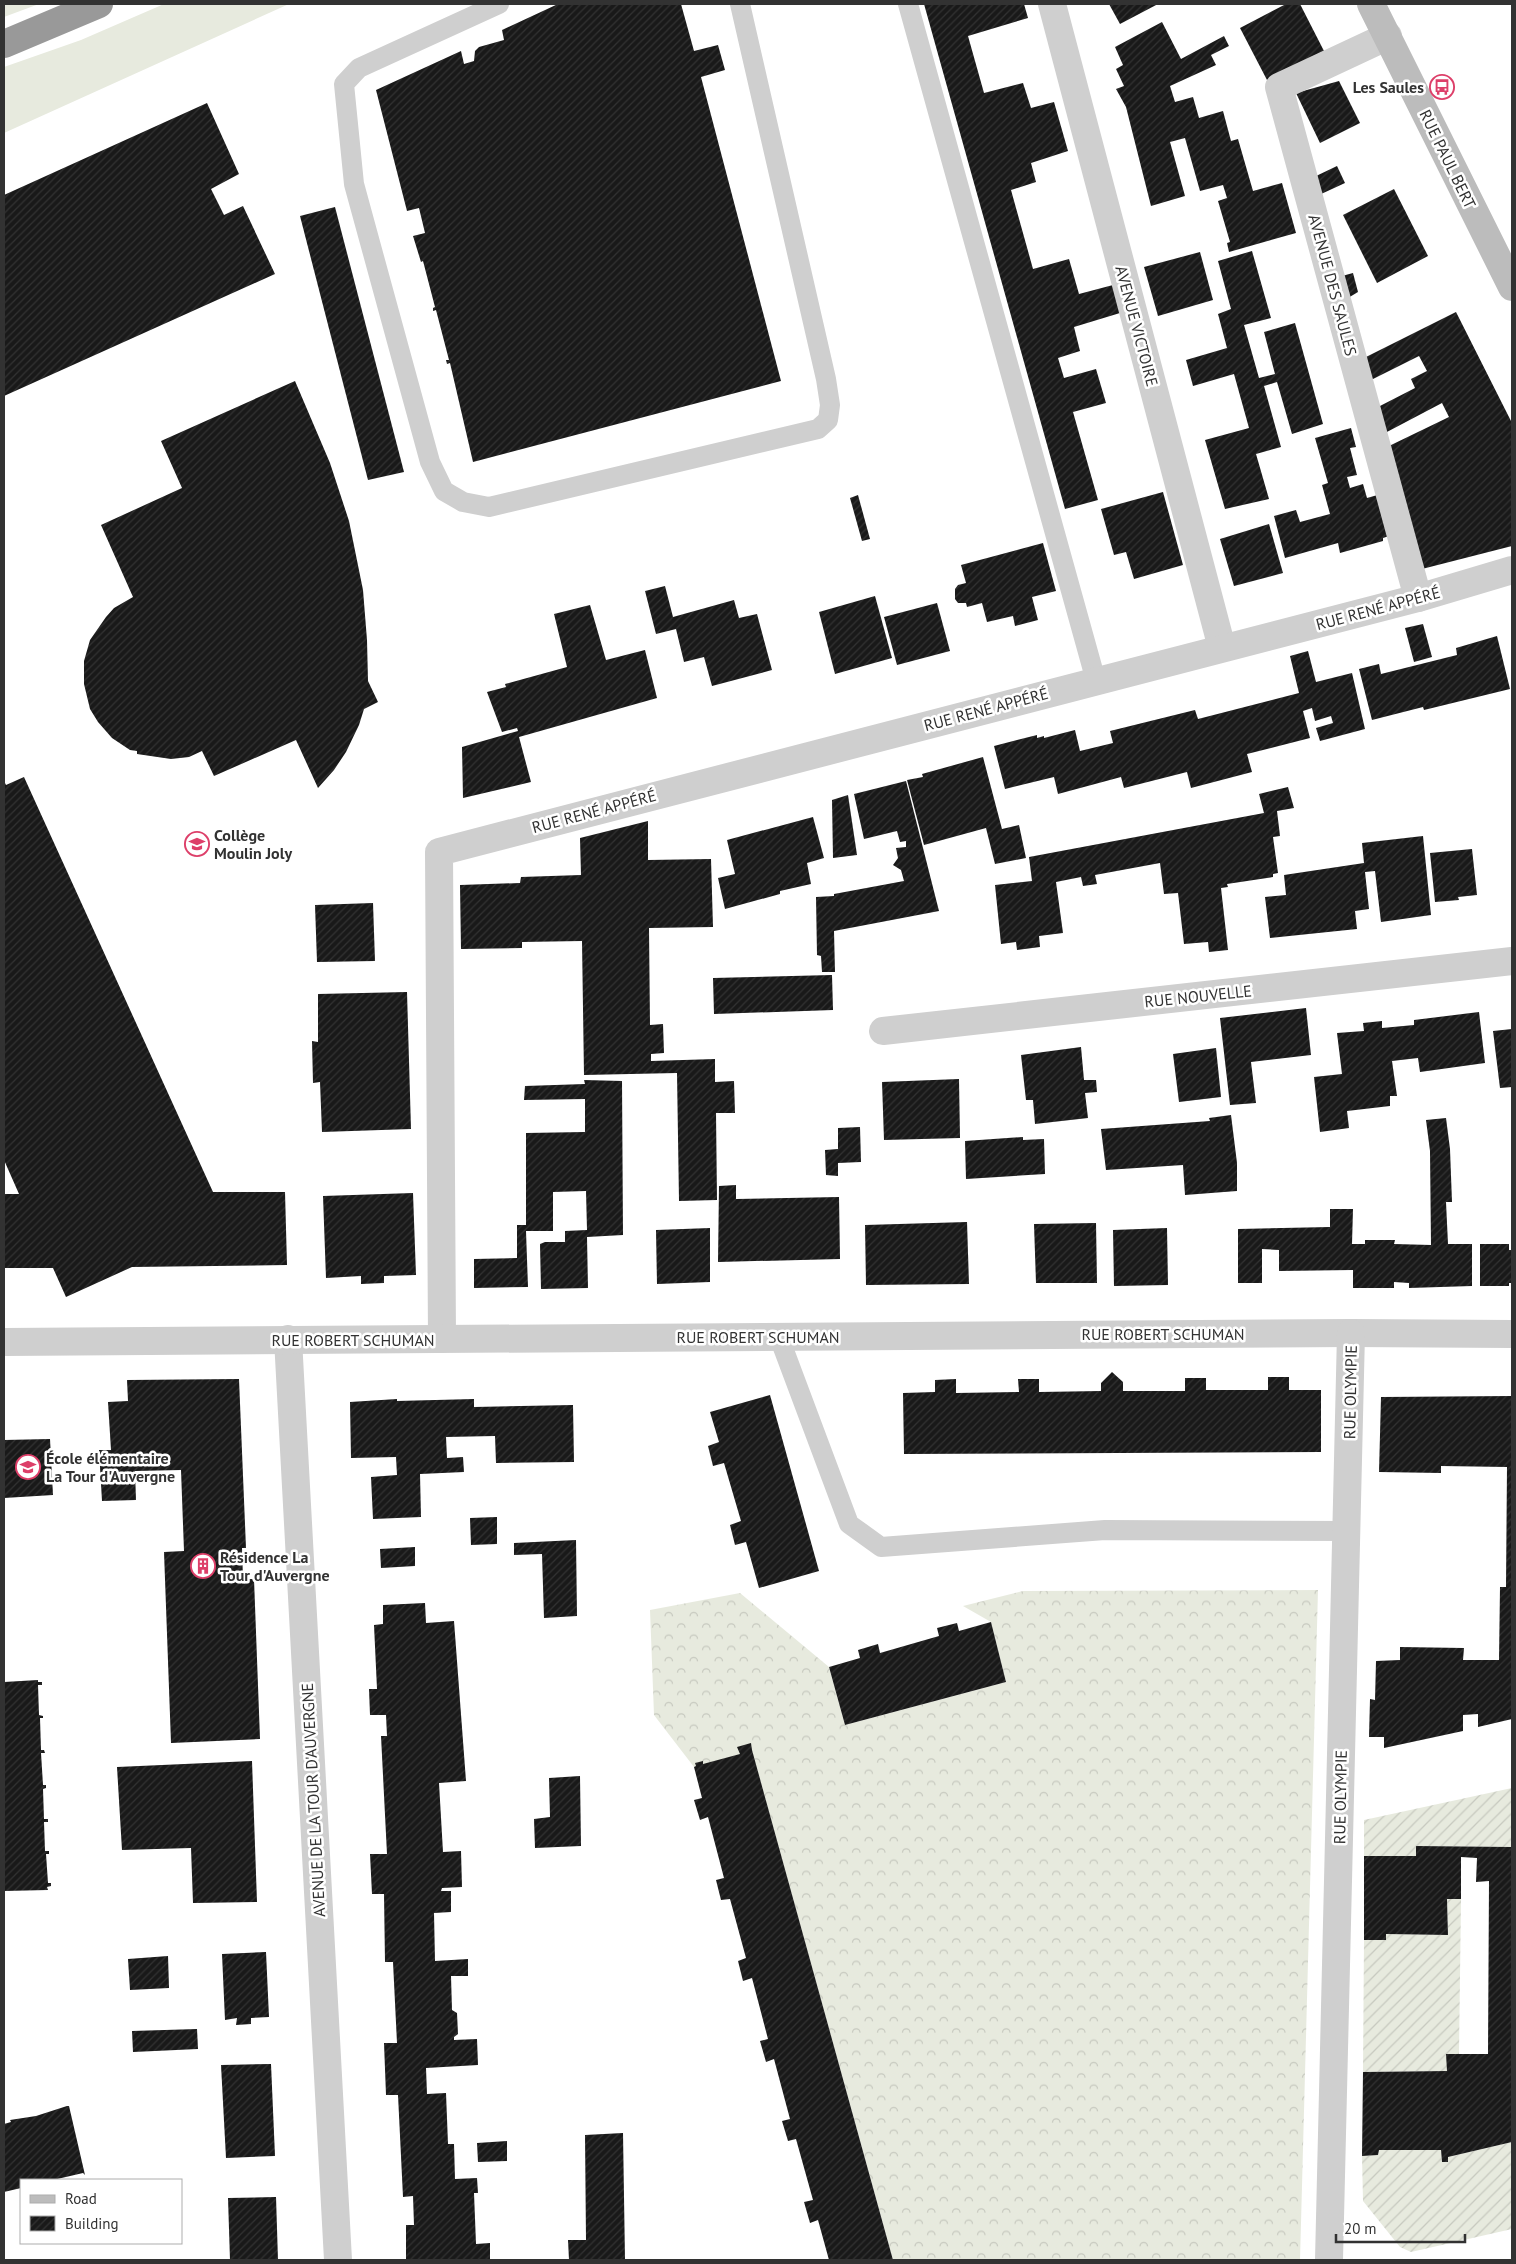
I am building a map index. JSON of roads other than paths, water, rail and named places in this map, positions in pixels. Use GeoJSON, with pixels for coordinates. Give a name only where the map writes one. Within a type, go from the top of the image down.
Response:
{"type":"FeatureCollection","features":[{"type":"Feature","properties":{"kind":"highway"},"geometry":{"type":"LineString","coordinates":[[4,44],[99,4]]}},
{"type":"Feature","properties":{"kind":"street","name":"AVENUE VICTOIRE"},"geometry":{"type":"LineString","coordinates":[[1052,4],[1222,648]]}},
{"type":"Feature","properties":{"kind":"street","name":"RUE PAUL BERT"},"geometry":{"type":"LineString","coordinates":[[1371,4],[1512,286]]}},
{"type":"Feature","properties":{"kind":"street","name":"AVENUE DES SAULES"},"geometry":{"type":"LineString","coordinates":[[1388,36],[1279,87],[1418,598]]}},
{"type":"Feature","properties":{"kind":"street","name":"RUE RENÉ APPÉRÉ"},"geometry":{"type":"LineString","coordinates":[[442,1340],[438,852],[1418,598],[1512,570]]}},
{"type":"Feature","properties":{"kind":"street","name":"RUE NOUVELLE"},"geometry":{"type":"LineString","coordinates":[[883,1032],[1512,961]]}},
{"type":"Feature","properties":{"kind":"street","name":"RUE ROBERT SCHUMAN"},"geometry":{"type":"LineString","coordinates":[[4,1342],[1351,1333],[1512,1334]]}},
{"type":"Feature","properties":{"kind":"street","name":"RUE OLYMPIE"},"geometry":{"type":"LineString","coordinates":[[1329,2260],[1351,1333]]}},
{"type":"Feature","properties":{"kind":"street","name":"AVENUE DE LA TOUR D'AUVERGNE"},"geometry":{"type":"LineString","coordinates":[[288,1340],[338,2260]]}},
{"type":"Feature","properties":{"kind":"lane"},"geometry":{"type":"LineString","coordinates":[[499,4],[359,68],[344,84],[354,184],[430,462],[444,491],[463,502],[489,507],[818,428],[828,420],[830,406],[826,378],[740,4]]}},
{"type":"Feature","properties":{"kind":"lane"},"geometry":{"type":"LineString","coordinates":[[908,4],[1096,681]]}},
{"type":"Feature","properties":{"kind":"lane"},"geometry":{"type":"LineString","coordinates":[[779,1337],[849,1524],[881,1547],[1105,1530],[1346,1531]]}},
{"type":"Feature","properties":{"kind":"place","name":"Les Saules"},"geometry":{"type":"Point","coordinates":[1442,87]}},
{"type":"Feature","properties":{"kind":"place","name":"Collège Moulin Joly"},"geometry":{"type":"Point","coordinates":[197,844]}},
{"type":"Feature","properties":{"kind":"place","name":"École élémentaire La Tour d'Auvergne"},"geometry":{"type":"Point","coordinates":[28,1467]}},
{"type":"Feature","properties":{"kind":"place","name":"Résidence La Tour d'Auvergne"},"geometry":{"type":"Point","coordinates":[203,1566]}}]}
